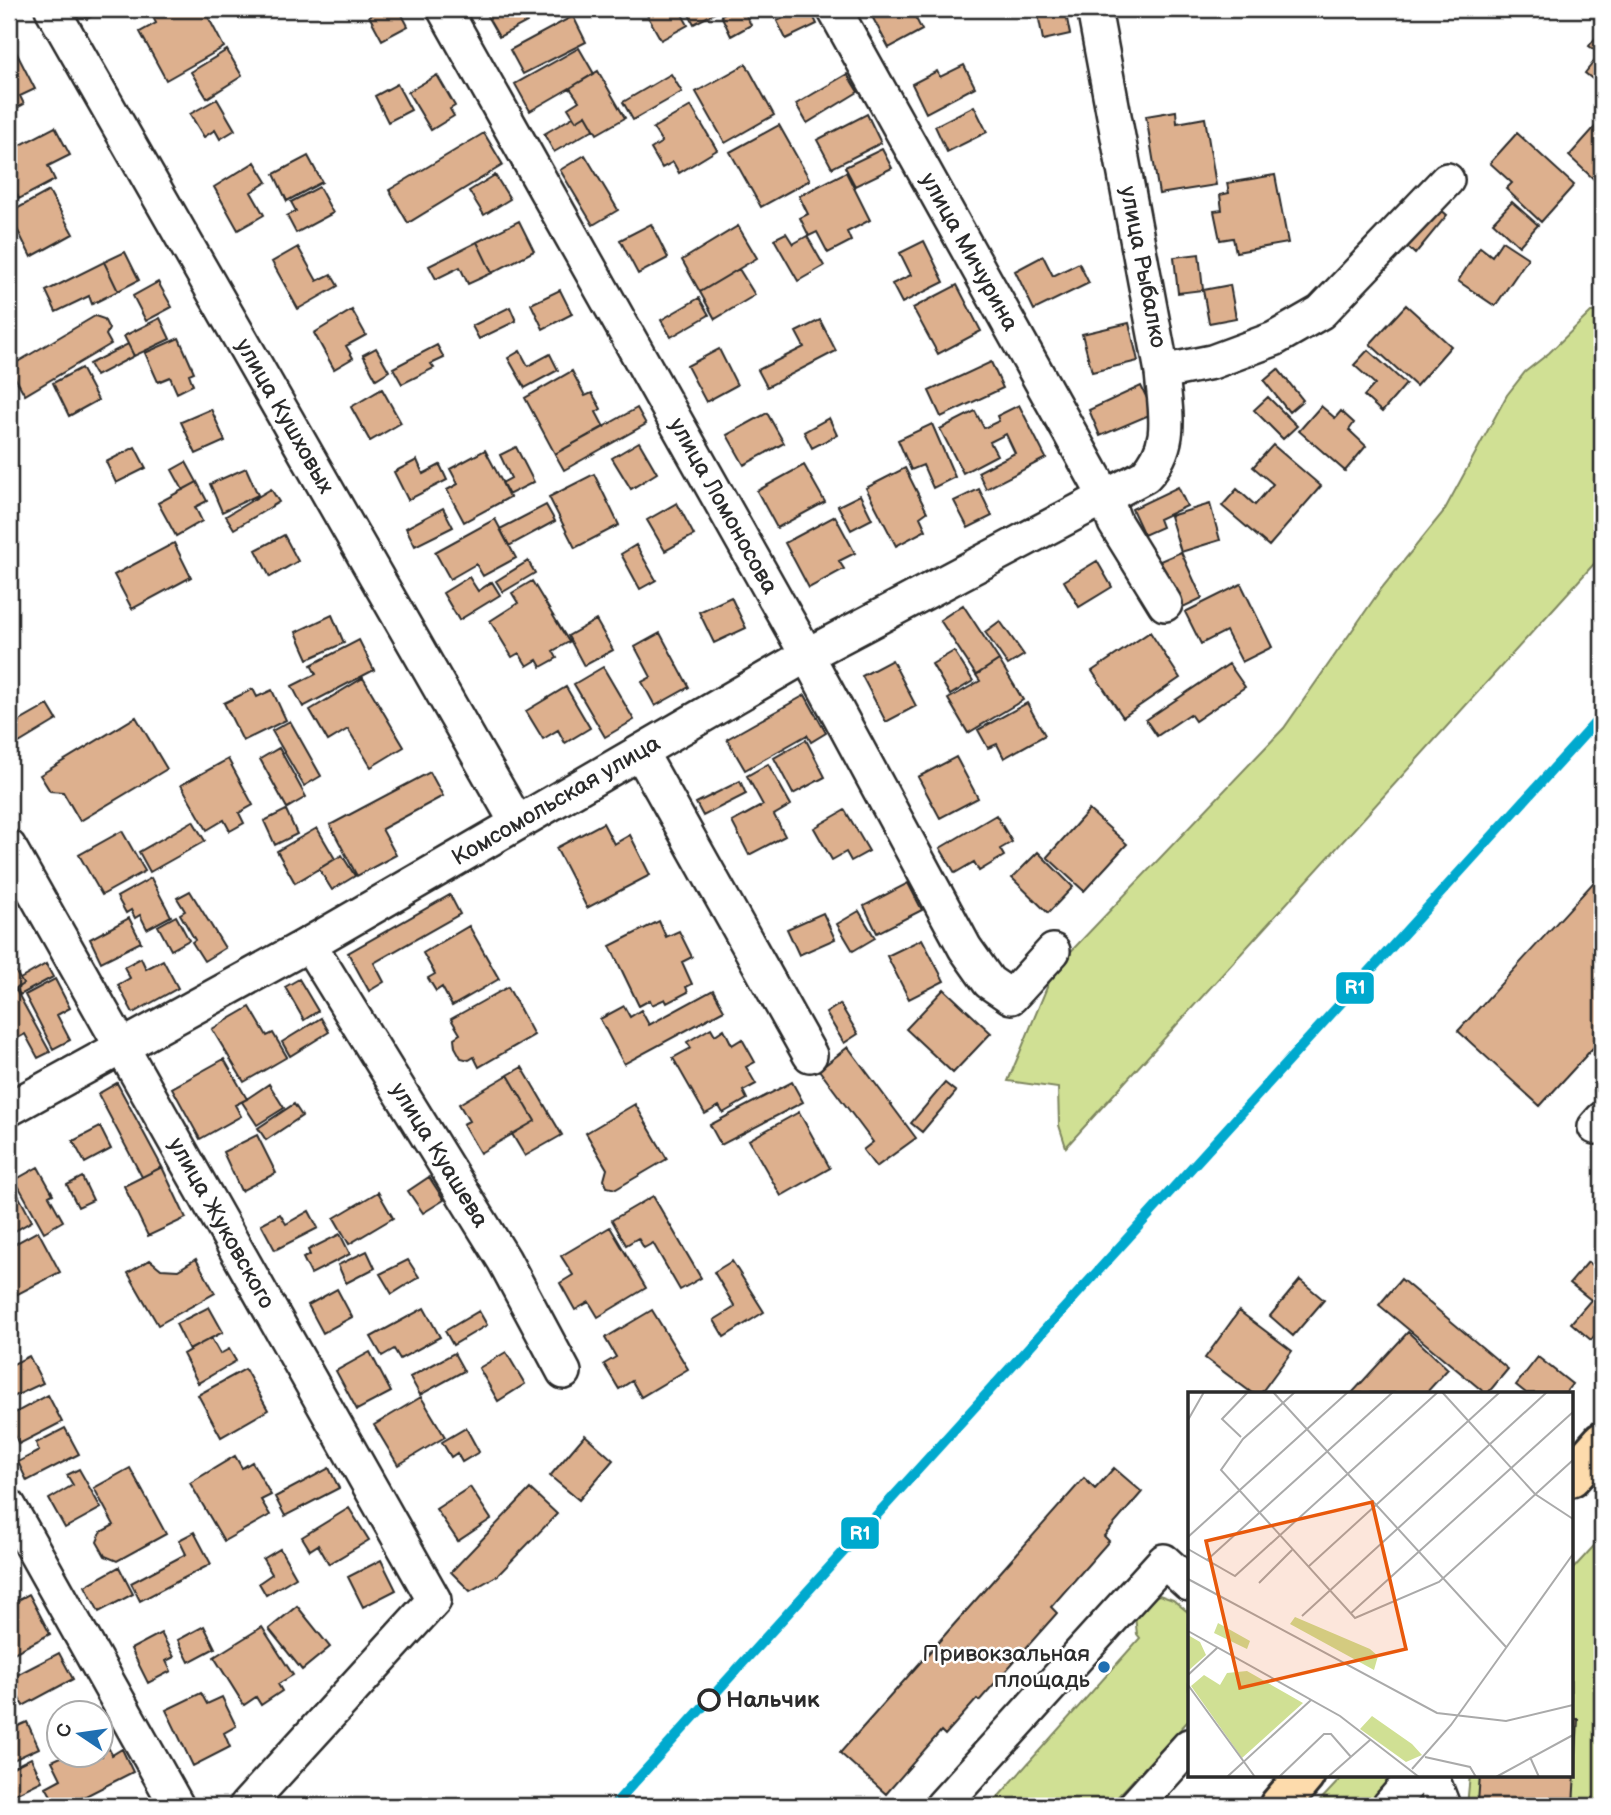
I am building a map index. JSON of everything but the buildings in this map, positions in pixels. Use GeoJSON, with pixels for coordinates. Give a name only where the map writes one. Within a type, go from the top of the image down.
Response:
{"type":"FeatureCollection","features":[{"type":"Feature","properties":{"kind":"main road"},"geometry":{"type":"LineString","coordinates":[[1572,1476],[1602,1443]]}},
{"type":"Feature","properties":{"kind":"main road"},"geometry":{"type":"LineString","coordinates":[[1279,1806],[1304,1776]]}},
{"type":"Feature","properties":{"kind":"street","name":"улица Кушховых"},"geometry":{"type":"LineString","coordinates":[[52,9],[517,823]]}},
{"type":"Feature","properties":{"kind":"street","name":"улица Ломоносова"},"geometry":{"type":"LineString","coordinates":[[444,9],[807,655],[965,947],[989,982],[1011,997],[1053,951]]}},
{"type":"Feature","properties":{"kind":"street","name":"улица Мичурина"},"geometry":{"type":"LineString","coordinates":[[834,9],[1105,496],[1115,523],[1164,604]]}},
{"type":"Feature","properties":{"kind":"street","name":"улица Рыбалко"},"geometry":{"type":"LineString","coordinates":[[1094,9],[1162,372],[1167,432],[1161,455],[1145,476],[1105,496]]}},
{"type":"Feature","properties":{"kind":"street"},"geometry":{"type":"LineString","coordinates":[[1162,372],[1212,362],[1274,339],[1321,312],[1447,180]]}},
{"type":"Feature","properties":{"kind":"street","name":"Комсомольская улица"},"geometry":{"type":"LineString","coordinates":[[9,1109],[309,944],[807,655],[1105,496]]}},
{"type":"Feature","properties":{"kind":"street"},"geometry":{"type":"LineString","coordinates":[[641,753],[810,1055]]}},
{"type":"Feature","properties":{"kind":"street","name":"улица Жуковского"},"geometry":{"type":"LineString","coordinates":[[9,847],[434,1600],[246,1806]]}},
{"type":"Feature","properties":{"kind":"street","name":"улица Куашева"},"geometry":{"type":"LineString","coordinates":[[309,944],[504,1260],[564,1372]]}},
{"type":"Feature","properties":{"kind":"street"},"geometry":{"type":"LineString","coordinates":[[9,1506],[177,1806]]}},
{"type":"Feature","properties":{"kind":"street"},"geometry":{"type":"LineString","coordinates":[[942,1806],[1164,1561],[1188,1583]]}},
{"type":"Feature","properties":{"kind":"street"},"geometry":{"type":"LineString","coordinates":[[1135,1806],[1188,1747]]}},
{"type":"Feature","properties":{"kind":"street"},"geometry":{"type":"LineString","coordinates":[[1389,1806],[1415,1776]]}},
{"type":"Feature","properties":{"kind":"street"},"geometry":{"type":"LineString","coordinates":[[1431,1776],[1443,1806]]}},
{"type":"Feature","properties":{"kind":"green space"},"geometry":{"type":"Polygon","coordinates":[[[1591,312],[1602,312],[1602,555],[1066,1147],[1059,1125],[1058,1088],[1008,1081],[1055,968],[1284,728],[1381,589],[1444,511],[1507,395],[1525,372],[1591,312]]]}},
{"type":"Feature","properties":{"kind":"green space"},"geometry":{"type":"Polygon","coordinates":[[[1602,1537],[1602,1806],[1467,1806],[1470,1776],[1572,1776],[1572,1570],[1602,1537]]]}},
{"type":"Feature","properties":{"kind":"green space"},"geometry":{"type":"Polygon","coordinates":[[[1159,1595],[1173,1600],[1188,1612],[1188,1721],[1109,1806],[990,1806],[1140,1638],[1135,1616],[1145,1600],[1159,1595]]]}},
{"type":"Feature","properties":{"kind":"green space"},"geometry":{"type":"Polygon","coordinates":[[[1343,1776],[1402,1776],[1375,1806],[1315,1806],[1343,1776]]]}},
{"type":"Feature","properties":{"kind":"transit line","name":"R1"},"geometry":{"type":"LineString","coordinates":[[613,1806],[1602,715]]}},
{"type":"Feature","properties":{"kind":"place","name":"Привокзальная площадь"},"geometry":{"type":"Point","coordinates":[1104,1667]}},
{"type":"Feature","properties":{"kind":"place","name":"Нальчик"},"geometry":{"type":"Point","coordinates":[709,1700]}}]}
